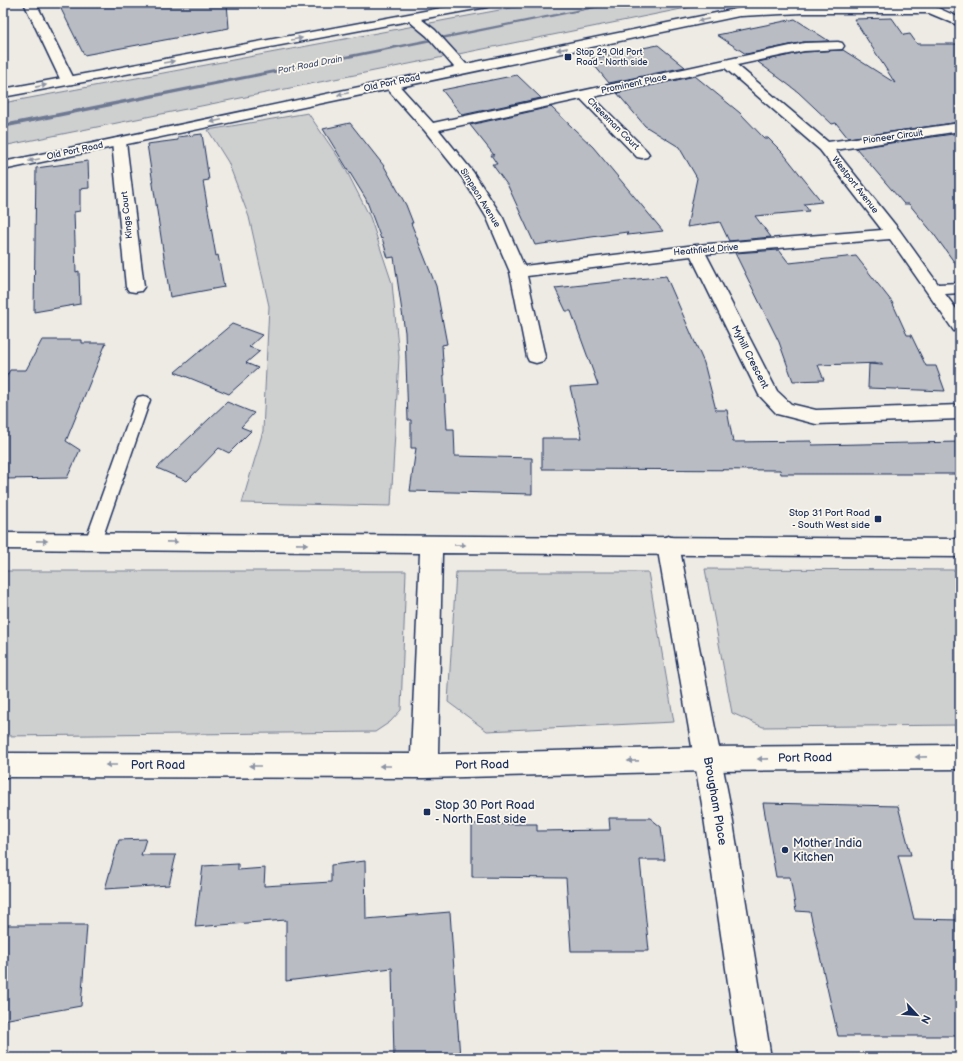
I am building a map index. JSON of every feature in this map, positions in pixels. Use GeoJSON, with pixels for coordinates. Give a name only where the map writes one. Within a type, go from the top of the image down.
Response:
{"type":"FeatureCollection","features":[{"type":"Feature","properties":{"kind":"main road"},"geometry":{"type":"LineString","coordinates":[[30,3],[68,81]]}},
{"type":"Feature","properties":{"kind":"main road"},"geometry":{"type":"LineString","coordinates":[[3,93],[487,3]]}},
{"type":"Feature","properties":{"kind":"main road","name":"Old Port Road"},"geometry":{"type":"LineString","coordinates":[[3,166],[782,3]]}},
{"type":"Feature","properties":{"kind":"main road"},"geometry":{"type":"LineString","coordinates":[[917,3],[960,22]]}},
{"type":"Feature","properties":{"kind":"main road"},"geometry":{"type":"LineString","coordinates":[[741,12],[802,9],[931,9]]}},
{"type":"Feature","properties":{"kind":"main road"},"geometry":{"type":"LineString","coordinates":[[411,18],[431,33],[446,48],[463,69]]}},
{"type":"Feature","properties":{"kind":"main road","name":"Prominent Place"},"geometry":{"type":"LineString","coordinates":[[430,128],[804,47],[838,46]]}},
{"type":"Feature","properties":{"kind":"main road","name":"Westport Avenue"},"geometry":{"type":"LineString","coordinates":[[728,64],[791,116],[825,147],[894,234],[934,288],[960,327]]}},
{"type":"Feature","properties":{"kind":"main road","name":"Simpson Avenue"},"geometry":{"type":"LineString","coordinates":[[390,84],[430,128],[468,175],[495,218],[518,272],[536,357]]}},
{"type":"Feature","properties":{"kind":"main road","name":"Cheesman Court"},"geometry":{"type":"LineString","coordinates":[[584,95],[642,154]]}},
{"type":"Feature","properties":{"kind":"main road","name":"Pioneer Circuit"},"geometry":{"type":"LineString","coordinates":[[825,147],[960,127]]}},
{"type":"Feature","properties":{"kind":"main road","name":"Kings Court"},"geometry":{"type":"LineString","coordinates":[[119,142],[135,287]]}},
{"type":"Feature","properties":{"kind":"main road","name":"Heathfield Drive"},"geometry":{"type":"LineString","coordinates":[[518,272],[696,250],[894,234]]}},
{"type":"Feature","properties":{"kind":"main road","name":"Myhill Crescent"},"geometry":{"type":"LineString","coordinates":[[696,250],[769,395],[784,409],[816,417],[960,412]]}},
{"type":"Feature","properties":{"kind":"main road"},"geometry":{"type":"LineString","coordinates":[[934,288],[960,288]]}},
{"type":"Feature","properties":{"kind":"main road"},"geometry":{"type":"LineString","coordinates":[[3,541],[960,548]]}},
{"type":"Feature","properties":{"kind":"main road"},"geometry":{"type":"LineString","coordinates":[[424,766],[431,545]]}},
{"type":"Feature","properties":{"kind":"main road","name":"Brougham Place"},"geometry":{"type":"LineString","coordinates":[[668,545],[716,804],[755,1058]]}},
{"type":"Feature","properties":{"kind":"main road","name":"Port Road"},"geometry":{"type":"LineString","coordinates":[[3,765],[424,766],[707,759],[960,757]]}},
{"type":"Feature","properties":{"kind":"lane"},"geometry":{"type":"LineString","coordinates":[[93,542],[143,400]]}},
{"type":"Feature","properties":{"kind":"shaded area"},"geometry":{"type":"Polygon","coordinates":[[[537,3],[711,3],[3,146],[3,103],[537,3]]]}},
{"type":"Feature","properties":{"kind":"shaded area"},"geometry":{"type":"Polygon","coordinates":[[[308,113],[343,164],[370,217],[392,283],[399,357],[391,506],[242,503],[263,431],[269,306],[249,217],[228,162],[208,130],[308,113]]]}},
{"type":"Feature","properties":{"kind":"shaded area"},"geometry":{"type":"Polygon","coordinates":[[[705,569],[960,570],[960,725],[763,727],[732,713],[705,569]]]}},
{"type":"Feature","properties":{"kind":"shaded area"},"geometry":{"type":"Polygon","coordinates":[[[3,571],[406,571],[401,710],[390,722],[375,732],[3,736],[3,571]]]}},
{"type":"Feature","properties":{"kind":"shaded area"},"geometry":{"type":"Polygon","coordinates":[[[456,572],[648,572],[674,722],[487,731],[448,702],[456,572]]]}},
{"type":"Feature","properties":{"kind":"building"},"geometry":{"type":"Polygon","coordinates":[[[58,3],[227,3],[229,28],[84,55],[58,3]]]}},
{"type":"Feature","properties":{"kind":"building"},"geometry":{"type":"Polygon","coordinates":[[[892,18],[904,35],[910,34],[917,44],[960,44],[960,122],[848,138],[836,123],[832,124],[798,92],[758,62],[804,52],[843,50],[895,83],[854,19],[892,18]]]}},
{"type":"Feature","properties":{"kind":"building"},"geometry":{"type":"Polygon","coordinates":[[[795,19],[829,41],[804,42],[746,54],[717,35],[795,19]]]}},
{"type":"Feature","properties":{"kind":"building"},"geometry":{"type":"Polygon","coordinates":[[[658,45],[685,67],[609,83],[589,59],[658,45]]]}},
{"type":"Feature","properties":{"kind":"building"},"geometry":{"type":"Polygon","coordinates":[[[517,75],[541,98],[462,115],[442,90],[517,75]]]}},
{"type":"Feature","properties":{"kind":"building"},"geometry":{"type":"Polygon","coordinates":[[[695,76],[740,113],[764,138],[768,138],[783,153],[822,202],[804,204],[809,211],[755,216],[771,237],[729,241],[720,222],[687,227],[697,178],[679,147],[645,126],[617,93],[695,76]]]}},
{"type":"Feature","properties":{"kind":"building"},"geometry":{"type":"Polygon","coordinates":[[[551,107],[593,147],[663,231],[628,235],[627,232],[535,245],[508,186],[492,164],[497,164],[491,155],[494,155],[470,125],[551,107]]]}},
{"type":"Feature","properties":{"kind":"building"},"geometry":{"type":"Polygon","coordinates":[[[350,123],[384,166],[406,205],[413,223],[411,223],[436,286],[447,344],[442,345],[447,429],[454,429],[455,456],[532,458],[532,494],[410,491],[416,448],[411,448],[411,420],[408,420],[405,332],[394,257],[388,258],[382,238],[381,239],[366,199],[323,129],[350,123]]]}},
{"type":"Feature","properties":{"kind":"building"},"geometry":{"type":"Polygon","coordinates":[[[960,133],[960,270],[933,233],[909,204],[904,204],[856,148],[960,133]]]}},
{"type":"Feature","properties":{"kind":"building"},"geometry":{"type":"Polygon","coordinates":[[[202,134],[209,180],[203,181],[216,256],[218,255],[224,287],[170,297],[147,144],[178,140],[178,137],[202,134]]]}},
{"type":"Feature","properties":{"kind":"building"},"geometry":{"type":"Polygon","coordinates":[[[88,161],[89,188],[80,189],[80,211],[74,212],[76,272],[79,271],[80,304],[34,312],[36,168],[88,161]]]}},
{"type":"Feature","properties":{"kind":"building"},"geometry":{"type":"Polygon","coordinates":[[[779,250],[789,263],[856,256],[892,302],[907,335],[911,335],[926,366],[936,366],[945,391],[868,388],[869,364],[882,365],[882,363],[818,365],[824,380],[793,381],[779,342],[735,253],[779,250]]]}},
{"type":"Feature","properties":{"kind":"building"},"geometry":{"type":"Polygon","coordinates":[[[666,276],[704,363],[716,410],[727,410],[733,442],[811,441],[812,445],[960,442],[960,474],[781,474],[780,470],[542,469],[542,438],[582,438],[570,387],[598,385],[571,311],[566,311],[555,288],[666,276]]]}},
{"type":"Feature","properties":{"kind":"building"},"geometry":{"type":"Polygon","coordinates":[[[232,324],[262,335],[249,347],[260,351],[246,363],[258,368],[229,394],[175,372],[232,324]]]}},
{"type":"Feature","properties":{"kind":"building"},"geometry":{"type":"Polygon","coordinates":[[[42,340],[82,340],[82,343],[106,343],[66,441],[80,450],[67,478],[3,479],[3,383],[10,370],[26,370],[42,340]]]}},
{"type":"Feature","properties":{"kind":"building"},"geometry":{"type":"Polygon","coordinates":[[[227,402],[254,413],[241,427],[251,431],[229,453],[219,448],[187,481],[157,468],[227,402]]]}},
{"type":"Feature","properties":{"kind":"building"},"geometry":{"type":"Polygon","coordinates":[[[763,803],[898,806],[911,855],[898,855],[914,919],[960,920],[960,1036],[838,1036],[810,912],[796,911],[790,877],[776,877],[763,803]]]}},
{"type":"Feature","properties":{"kind":"building"},"geometry":{"type":"Polygon","coordinates":[[[609,818],[650,818],[661,827],[665,860],[640,860],[649,951],[571,951],[566,878],[472,877],[472,824],[537,824],[537,831],[610,830],[609,818]]]}},
{"type":"Feature","properties":{"kind":"building"},"geometry":{"type":"Polygon","coordinates":[[[146,839],[141,855],[176,855],[169,885],[105,889],[119,840],[146,839]]]}},
{"type":"Feature","properties":{"kind":"building"},"geometry":{"type":"Polygon","coordinates":[[[365,861],[366,919],[450,912],[460,1058],[394,1058],[392,968],[286,981],[286,920],[195,927],[203,866],[238,864],[238,870],[265,868],[264,886],[331,882],[331,865],[365,861]]]}},
{"type":"Feature","properties":{"kind":"building"},"geometry":{"type":"Polygon","coordinates":[[[3,925],[87,925],[81,1006],[3,1020],[3,925]]]}},
{"type":"Feature","properties":{"kind":"waterway","name":"Port Road Drain"},"geometry":{"type":"LineString","coordinates":[[3,126],[618,3]]}},
{"type":"Feature","properties":{"kind":"place","name":"Stop 29 Old Port Road - North side"},"geometry":{"type":"Point","coordinates":[568,57]}},
{"type":"Feature","properties":{"kind":"place","name":"Stop 31 Port Road - South West side"},"geometry":{"type":"Point","coordinates":[878,519]}},
{"type":"Feature","properties":{"kind":"place","name":"Stop 30 Port Road - North East side"},"geometry":{"type":"Point","coordinates":[427,812]}},
{"type":"Feature","properties":{"kind":"place","name":"Mother India Kitchen"},"geometry":{"type":"Point","coordinates":[785,850]}}]}
